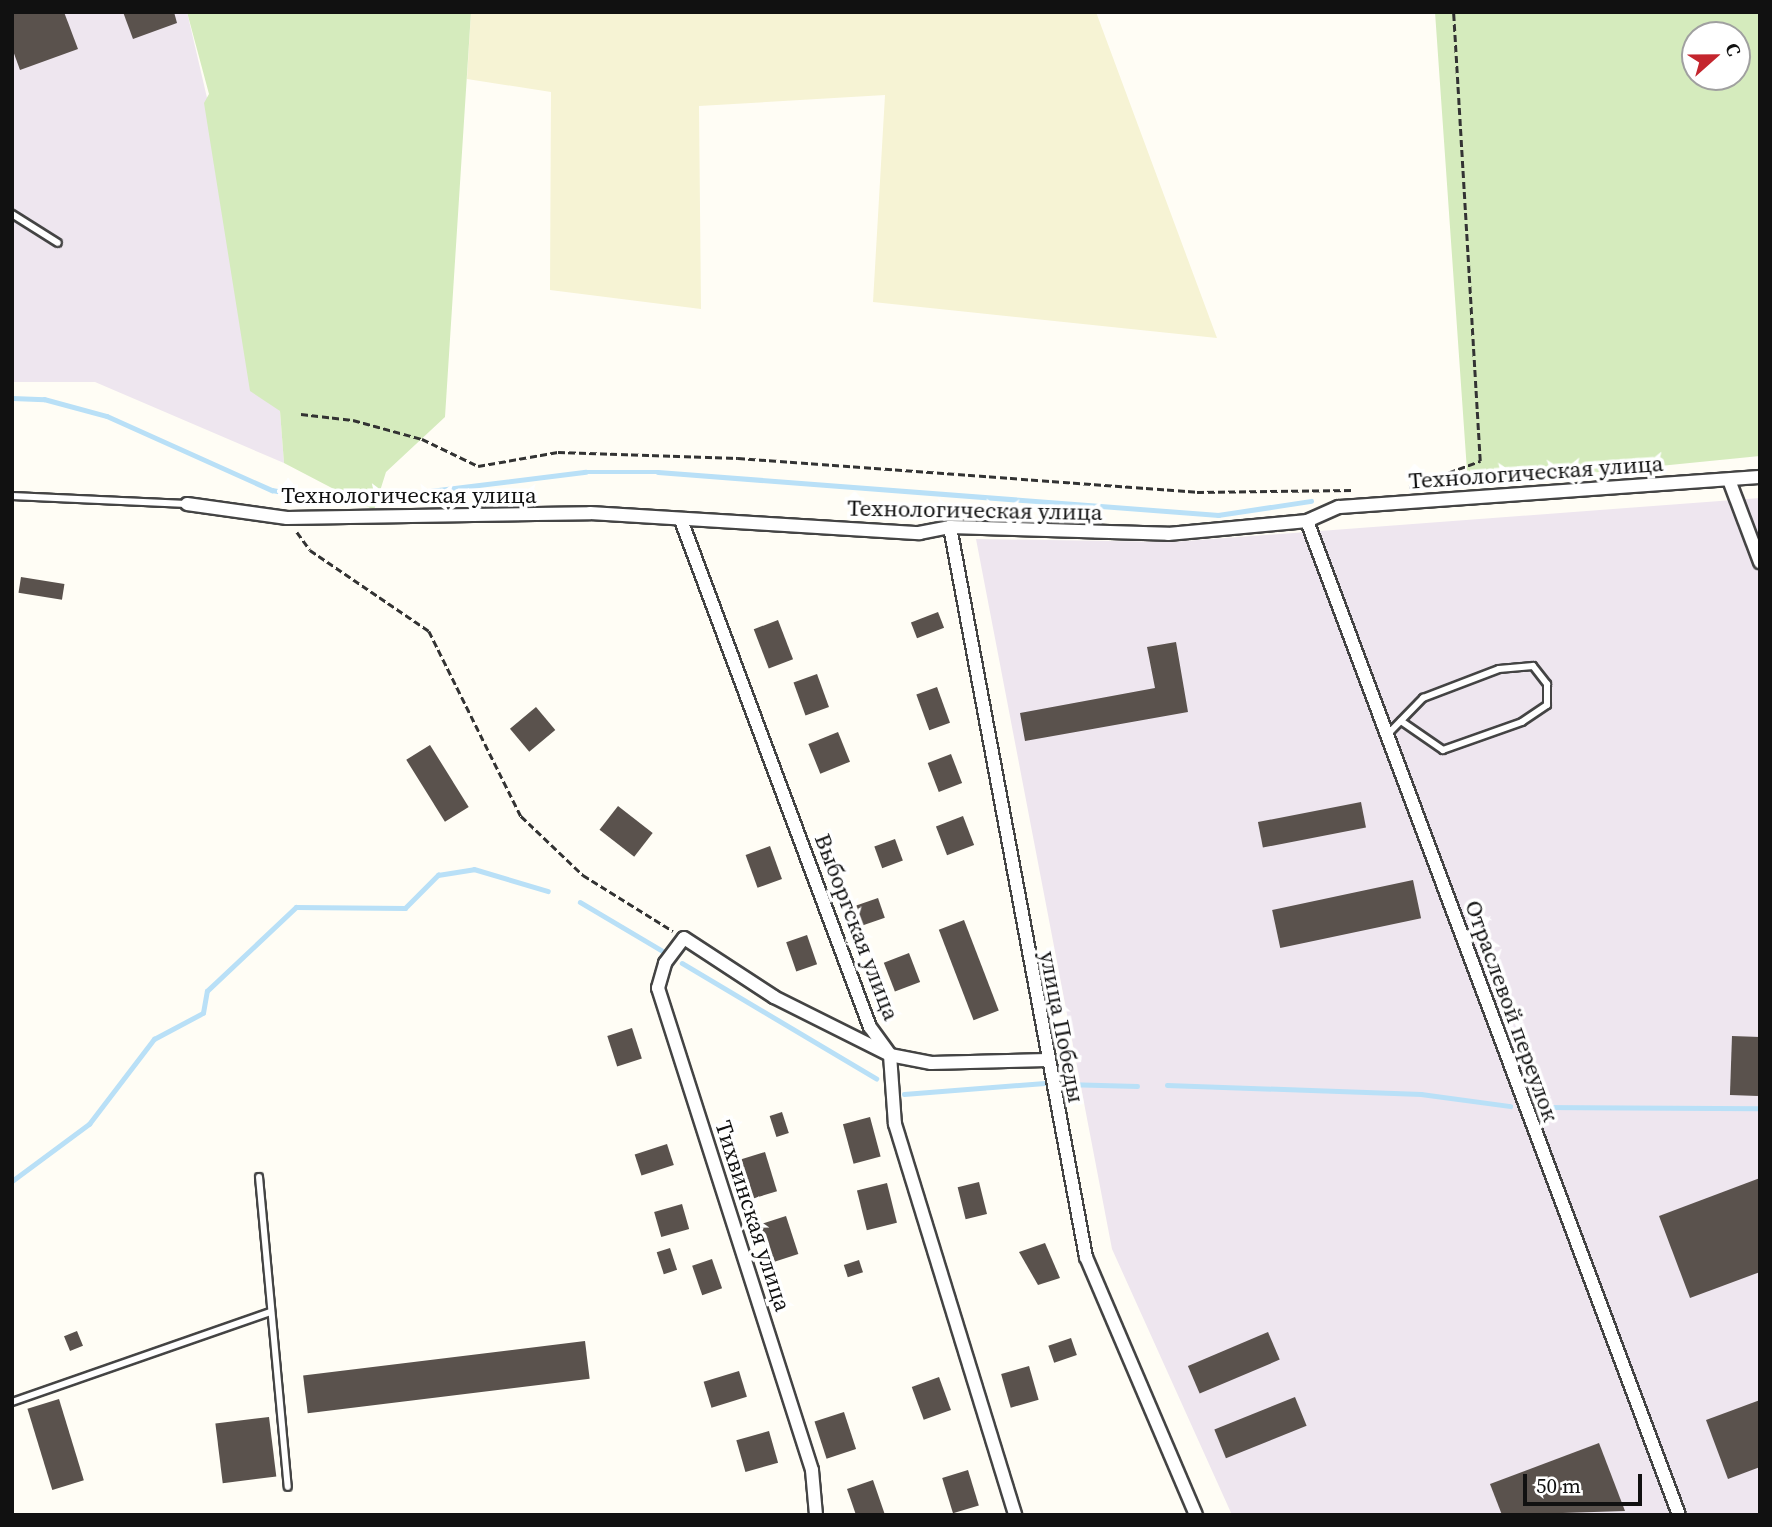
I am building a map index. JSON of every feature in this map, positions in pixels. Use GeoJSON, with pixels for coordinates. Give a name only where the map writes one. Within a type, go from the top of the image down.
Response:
{"type":"FeatureCollection","features":[{"type":"Feature","properties":{"kind":"street","name":"Технологическая улица"},"geometry":{"type":"LineString","coordinates":[[187,504],[287,518],[590,513],[919,533],[950,527],[1168,534],[1307,521],[1339,507],[1760,477]]}},
{"type":"Feature","properties":{"kind":"street"},"geometry":{"type":"LineString","coordinates":[[1729,480],[1760,562]]}},
{"type":"Feature","properties":{"kind":"street","name":"Выборгская улица"},"geometry":{"type":"LineString","coordinates":[[681,520],[870,1027],[890,1055],[895,1125],[1015,1515]]}},
{"type":"Feature","properties":{"kind":"street","name":"Отраслевой переулок"},"geometry":{"type":"LineString","coordinates":[[1307,521],[1679,1515]]}},
{"type":"Feature","properties":{"kind":"street","name":"улица Победы"},"geometry":{"type":"LineString","coordinates":[[950,527],[1047,1060],[1086,1257],[1196,1515]]}},
{"type":"Feature","properties":{"kind":"street"},"geometry":{"type":"LineString","coordinates":[[684,937],[774,997],[890,1055],[931,1063],[1047,1060]]}},
{"type":"Feature","properties":{"kind":"street","name":"Тихвинская улица"},"geometry":{"type":"LineString","coordinates":[[684,937],[665,963],[658,988],[812,1470],[816,1515]]}},
{"type":"Feature","properties":{"kind":"lane"},"geometry":{"type":"LineString","coordinates":[[12,214],[58,243]]}},
{"type":"Feature","properties":{"kind":"lane"},"geometry":{"type":"LineString","coordinates":[[12,496],[187,504]]}},
{"type":"Feature","properties":{"kind":"lane"},"geometry":{"type":"LineString","coordinates":[[1387,736],[1401,721],[1423,698],[1499,669],[1533,666],[1547,684],[1547,705],[1522,722],[1443,750],[1401,721]]}},
{"type":"Feature","properties":{"kind":"lane"},"geometry":{"type":"LineString","coordinates":[[260,1177],[288,1487]]}},
{"type":"Feature","properties":{"kind":"lane"},"geometry":{"type":"LineString","coordinates":[[12,1402],[271,1312]]}},
{"type":"Feature","properties":{"kind":"path"},"geometry":{"type":"LineString","coordinates":[[1402,490],[1480,461],[1452,12]]}},
{"type":"Feature","properties":{"kind":"path"},"geometry":{"type":"LineString","coordinates":[[301,414],[353,420],[422,439],[478,466],[558,452],[763,460],[1197,492],[1363,490]]}},
{"type":"Feature","properties":{"kind":"path"},"geometry":{"type":"LineString","coordinates":[[287,518],[310,550],[429,631],[521,816],[583,875],[684,937]]}},
{"type":"Feature","properties":{"kind":"shaded area"},"geometry":{"type":"Polygon","coordinates":[[[12,12],[187,12],[280,411],[284,463],[95,382],[12,382],[12,12]]]}},
{"type":"Feature","properties":{"kind":"shaded area"},"geometry":{"type":"Polygon","coordinates":[[[471,12],[1096,12],[1217,338],[873,302],[885,95],[699,106],[701,309],[550,290],[551,92],[467,79],[471,12]]]}},
{"type":"Feature","properties":{"kind":"shaded area"},"geometry":{"type":"Polygon","coordinates":[[[1760,498],[1760,1515],[1232,1515],[1112,1249],[976,539],[1172,542],[1760,498]]]}},
{"type":"Feature","properties":{"kind":"green space"},"geometry":{"type":"Polygon","coordinates":[[[187,12],[471,12],[445,417],[386,472],[374,510],[284,463],[280,411],[250,391],[204,103],[209,94],[187,12]]]}},
{"type":"Feature","properties":{"kind":"green space"},"geometry":{"type":"Polygon","coordinates":[[[1435,12],[1760,12],[1760,456],[1468,485],[1435,12]]]}},
{"type":"Feature","properties":{"kind":"building"},"geometry":{"type":"Polygon","coordinates":[[[12,12],[64,12],[78,49],[20,70],[12,48],[12,12]]]}},
{"type":"Feature","properties":{"kind":"building"},"geometry":{"type":"Polygon","coordinates":[[[123,12],[174,12],[177,23],[133,39],[123,12]]]}},
{"type":"Feature","properties":{"kind":"building"},"geometry":{"type":"Polygon","coordinates":[[[21,577],[64,584],[62,600],[18,593],[21,577]]]}},
{"type":"Feature","properties":{"kind":"building"},"geometry":{"type":"Polygon","coordinates":[[[938,612],[944,628],[917,638],[911,622],[938,612]]]}},
{"type":"Feature","properties":{"kind":"building"},"geometry":{"type":"Polygon","coordinates":[[[778,620],[793,659],[769,669],[754,629],[778,620]]]}},
{"type":"Feature","properties":{"kind":"building"},"geometry":{"type":"Polygon","coordinates":[[[1176,642],[1188,712],[1025,741],[1020,713],[1155,688],[1147,647],[1176,642]]]}},
{"type":"Feature","properties":{"kind":"building"},"geometry":{"type":"Polygon","coordinates":[[[817,674],[829,707],[805,715],[794,683],[817,674]]]}},
{"type":"Feature","properties":{"kind":"building"},"geometry":{"type":"Polygon","coordinates":[[[937,687],[950,723],[929,730],[916,695],[937,687]]]}},
{"type":"Feature","properties":{"kind":"building"},"geometry":{"type":"Polygon","coordinates":[[[536,707],[555,730],[529,752],[510,729],[536,707]]]}},
{"type":"Feature","properties":{"kind":"building"},"geometry":{"type":"Polygon","coordinates":[[[838,732],[850,762],[820,774],[808,744],[838,732]]]}},
{"type":"Feature","properties":{"kind":"building"},"geometry":{"type":"Polygon","coordinates":[[[430,745],[469,807],[445,822],[406,760],[430,745]]]}},
{"type":"Feature","properties":{"kind":"building"},"geometry":{"type":"Polygon","coordinates":[[[951,754],[962,783],[939,792],[928,763],[951,754]]]}},
{"type":"Feature","properties":{"kind":"building"},"geometry":{"type":"Polygon","coordinates":[[[1361,802],[1366,828],[1263,848],[1258,822],[1361,802]]]}},
{"type":"Feature","properties":{"kind":"building"},"geometry":{"type":"Polygon","coordinates":[[[618,806],[653,833],[634,857],[600,830],[618,806]]]}},
{"type":"Feature","properties":{"kind":"building"},"geometry":{"type":"Polygon","coordinates":[[[963,816],[974,845],[947,855],[936,826],[963,816]]]}},
{"type":"Feature","properties":{"kind":"building"},"geometry":{"type":"Polygon","coordinates":[[[895,839],[903,861],[882,868],[874,847],[895,839]]]}},
{"type":"Feature","properties":{"kind":"building"},"geometry":{"type":"Polygon","coordinates":[[[770,846],[782,879],[758,888],[746,855],[770,846]]]}},
{"type":"Feature","properties":{"kind":"building"},"geometry":{"type":"Polygon","coordinates":[[[1413,880],[1421,918],[1280,948],[1272,910],[1413,880]]]}},
{"type":"Feature","properties":{"kind":"building"},"geometry":{"type":"Polygon","coordinates":[[[878,898],[885,918],[863,925],[856,905],[878,898]]]}},
{"type":"Feature","properties":{"kind":"building"},"geometry":{"type":"Polygon","coordinates":[[[964,920],[999,1011],[974,1020],[939,930],[964,920]]]}},
{"type":"Feature","properties":{"kind":"building"},"geometry":{"type":"Polygon","coordinates":[[[807,935],[817,964],[796,971],[786,942],[807,935]]]}},
{"type":"Feature","properties":{"kind":"building"},"geometry":{"type":"Polygon","coordinates":[[[909,953],[920,982],[895,992],[884,963],[909,953]]]}},
{"type":"Feature","properties":{"kind":"building"},"geometry":{"type":"Polygon","coordinates":[[[632,1028],[642,1058],[617,1066],[607,1036],[632,1028]]]}},
{"type":"Feature","properties":{"kind":"building"},"geometry":{"type":"Polygon","coordinates":[[[1732,1036],[1760,1037],[1758,1096],[1730,1095],[1732,1036]]]}},
{"type":"Feature","properties":{"kind":"building"},"geometry":{"type":"Polygon","coordinates":[[[782,1112],[789,1133],[776,1137],[770,1116],[782,1112]]]}},
{"type":"Feature","properties":{"kind":"building"},"geometry":{"type":"Polygon","coordinates":[[[870,1117],[881,1157],[854,1164],[843,1124],[870,1117]]]}},
{"type":"Feature","properties":{"kind":"building"},"geometry":{"type":"Polygon","coordinates":[[[667,1144],[674,1165],[641,1175],[635,1155],[667,1144]]]}},
{"type":"Feature","properties":{"kind":"building"},"geometry":{"type":"Polygon","coordinates":[[[765,1152],[777,1191],[749,1200],[737,1160],[765,1152]]]}},
{"type":"Feature","properties":{"kind":"building"},"geometry":{"type":"Polygon","coordinates":[[[1760,1178],[1760,1272],[1690,1298],[1659,1216],[1760,1178]]]}},
{"type":"Feature","properties":{"kind":"building"},"geometry":{"type":"Polygon","coordinates":[[[979,1182],[987,1214],[966,1219],[958,1187],[979,1182]]]}},
{"type":"Feature","properties":{"kind":"building"},"geometry":{"type":"Polygon","coordinates":[[[887,1183],[897,1223],[867,1230],[857,1190],[887,1183]]]}},
{"type":"Feature","properties":{"kind":"building"},"geometry":{"type":"Polygon","coordinates":[[[682,1204],[689,1229],[661,1237],[654,1212],[682,1204]]]}},
{"type":"Feature","properties":{"kind":"building"},"geometry":{"type":"Polygon","coordinates":[[[786,1216],[798,1254],[770,1263],[757,1225],[786,1216]]]}},
{"type":"Feature","properties":{"kind":"building"},"geometry":{"type":"Polygon","coordinates":[[[1045,1243],[1060,1278],[1038,1285],[1019,1252],[1045,1243]]]}},
{"type":"Feature","properties":{"kind":"building"},"geometry":{"type":"Polygon","coordinates":[[[670,1248],[677,1270],[664,1274],[657,1252],[670,1248]]]}},
{"type":"Feature","properties":{"kind":"building"},"geometry":{"type":"Polygon","coordinates":[[[712,1259],[722,1288],[702,1295],[692,1266],[712,1259]]]}},
{"type":"Feature","properties":{"kind":"building"},"geometry":{"type":"Polygon","coordinates":[[[859,1260],[863,1272],[848,1277],[844,1265],[859,1260]]]}},
{"type":"Feature","properties":{"kind":"building"},"geometry":{"type":"Polygon","coordinates":[[[77,1331],[83,1346],[70,1351],[64,1336],[77,1331]]]}},
{"type":"Feature","properties":{"kind":"building"},"geometry":{"type":"Polygon","coordinates":[[[1268,1332],[1280,1360],[1200,1394],[1188,1366],[1268,1332]]]}},
{"type":"Feature","properties":{"kind":"building"},"geometry":{"type":"Polygon","coordinates":[[[1071,1338],[1077,1355],[1054,1363],[1048,1346],[1071,1338]]]}},
{"type":"Feature","properties":{"kind":"building"},"geometry":{"type":"Polygon","coordinates":[[[585,1341],[590,1379],[308,1413],[303,1376],[585,1341]]]}},
{"type":"Feature","properties":{"kind":"building"},"geometry":{"type":"Polygon","coordinates":[[[1029,1366],[1039,1400],[1011,1408],[1001,1374],[1029,1366]]]}},
{"type":"Feature","properties":{"kind":"building"},"geometry":{"type":"Polygon","coordinates":[[[739,1371],[747,1397],[712,1408],[704,1382],[739,1371]]]}},
{"type":"Feature","properties":{"kind":"building"},"geometry":{"type":"Polygon","coordinates":[[[939,1377],[951,1410],[924,1420],[912,1387],[939,1377]]]}},
{"type":"Feature","properties":{"kind":"building"},"geometry":{"type":"Polygon","coordinates":[[[1295,1397],[1307,1426],[1226,1458],[1214,1430],[1295,1397]]]}},
{"type":"Feature","properties":{"kind":"building"},"geometry":{"type":"Polygon","coordinates":[[[59,1399],[84,1480],[52,1490],[27,1409],[59,1399]]]}},
{"type":"Feature","properties":{"kind":"building"},"geometry":{"type":"Polygon","coordinates":[[[1760,1400],[1760,1467],[1728,1479],[1706,1420],[1760,1400]]]}},
{"type":"Feature","properties":{"kind":"building"},"geometry":{"type":"Polygon","coordinates":[[[844,1412],[856,1449],[827,1459],[815,1422],[844,1412]]]}},
{"type":"Feature","properties":{"kind":"building"},"geometry":{"type":"Polygon","coordinates":[[[269,1417],[276,1477],[223,1483],[215,1424],[269,1417]]]}},
{"type":"Feature","properties":{"kind":"building"},"geometry":{"type":"Polygon","coordinates":[[[769,1431],[778,1463],[745,1472],[736,1440],[769,1431]]]}},
{"type":"Feature","properties":{"kind":"building"},"geometry":{"type":"Polygon","coordinates":[[[1599,1443],[1625,1511],[1502,1515],[1490,1484],[1599,1443]]]}},
{"type":"Feature","properties":{"kind":"building"},"geometry":{"type":"Polygon","coordinates":[[[968,1470],[979,1505],[953,1513],[942,1478],[968,1470]]]}},
{"type":"Feature","properties":{"kind":"building"},"geometry":{"type":"Polygon","coordinates":[[[873,1480],[885,1515],[856,1515],[847,1489],[873,1480]]]}},
{"type":"Feature","properties":{"kind":"waterway"},"geometry":{"type":"LineString","coordinates":[[12,398],[44,399],[107,416],[272,490],[316,498],[381,497],[585,472],[658,472],[1218,515],[1311,501]]}},
{"type":"Feature","properties":{"kind":"waterway"},"geometry":{"type":"LineString","coordinates":[[12,1181],[89,1124],[154,1039],[203,1013],[207,991],[296,907],[405,908],[438,875],[474,869],[548,891]]}},
{"type":"Feature","properties":{"kind":"waterway"},"geometry":{"type":"LineString","coordinates":[[580,902],[663,951]]}},
{"type":"Feature","properties":{"kind":"waterway"},"geometry":{"type":"LineString","coordinates":[[682,963],[876,1078]]}},
{"type":"Feature","properties":{"kind":"waterway"},"geometry":{"type":"LineString","coordinates":[[904,1094],[1045,1083]]}},
{"type":"Feature","properties":{"kind":"waterway"},"geometry":{"type":"LineString","coordinates":[[1064,1084],[1137,1086]]}},
{"type":"Feature","properties":{"kind":"waterway"},"geometry":{"type":"LineString","coordinates":[[1167,1085],[1421,1094],[1510,1106]]}},
{"type":"Feature","properties":{"kind":"waterway"},"geometry":{"type":"LineString","coordinates":[[1539,1107],[1760,1108]]}}]}
